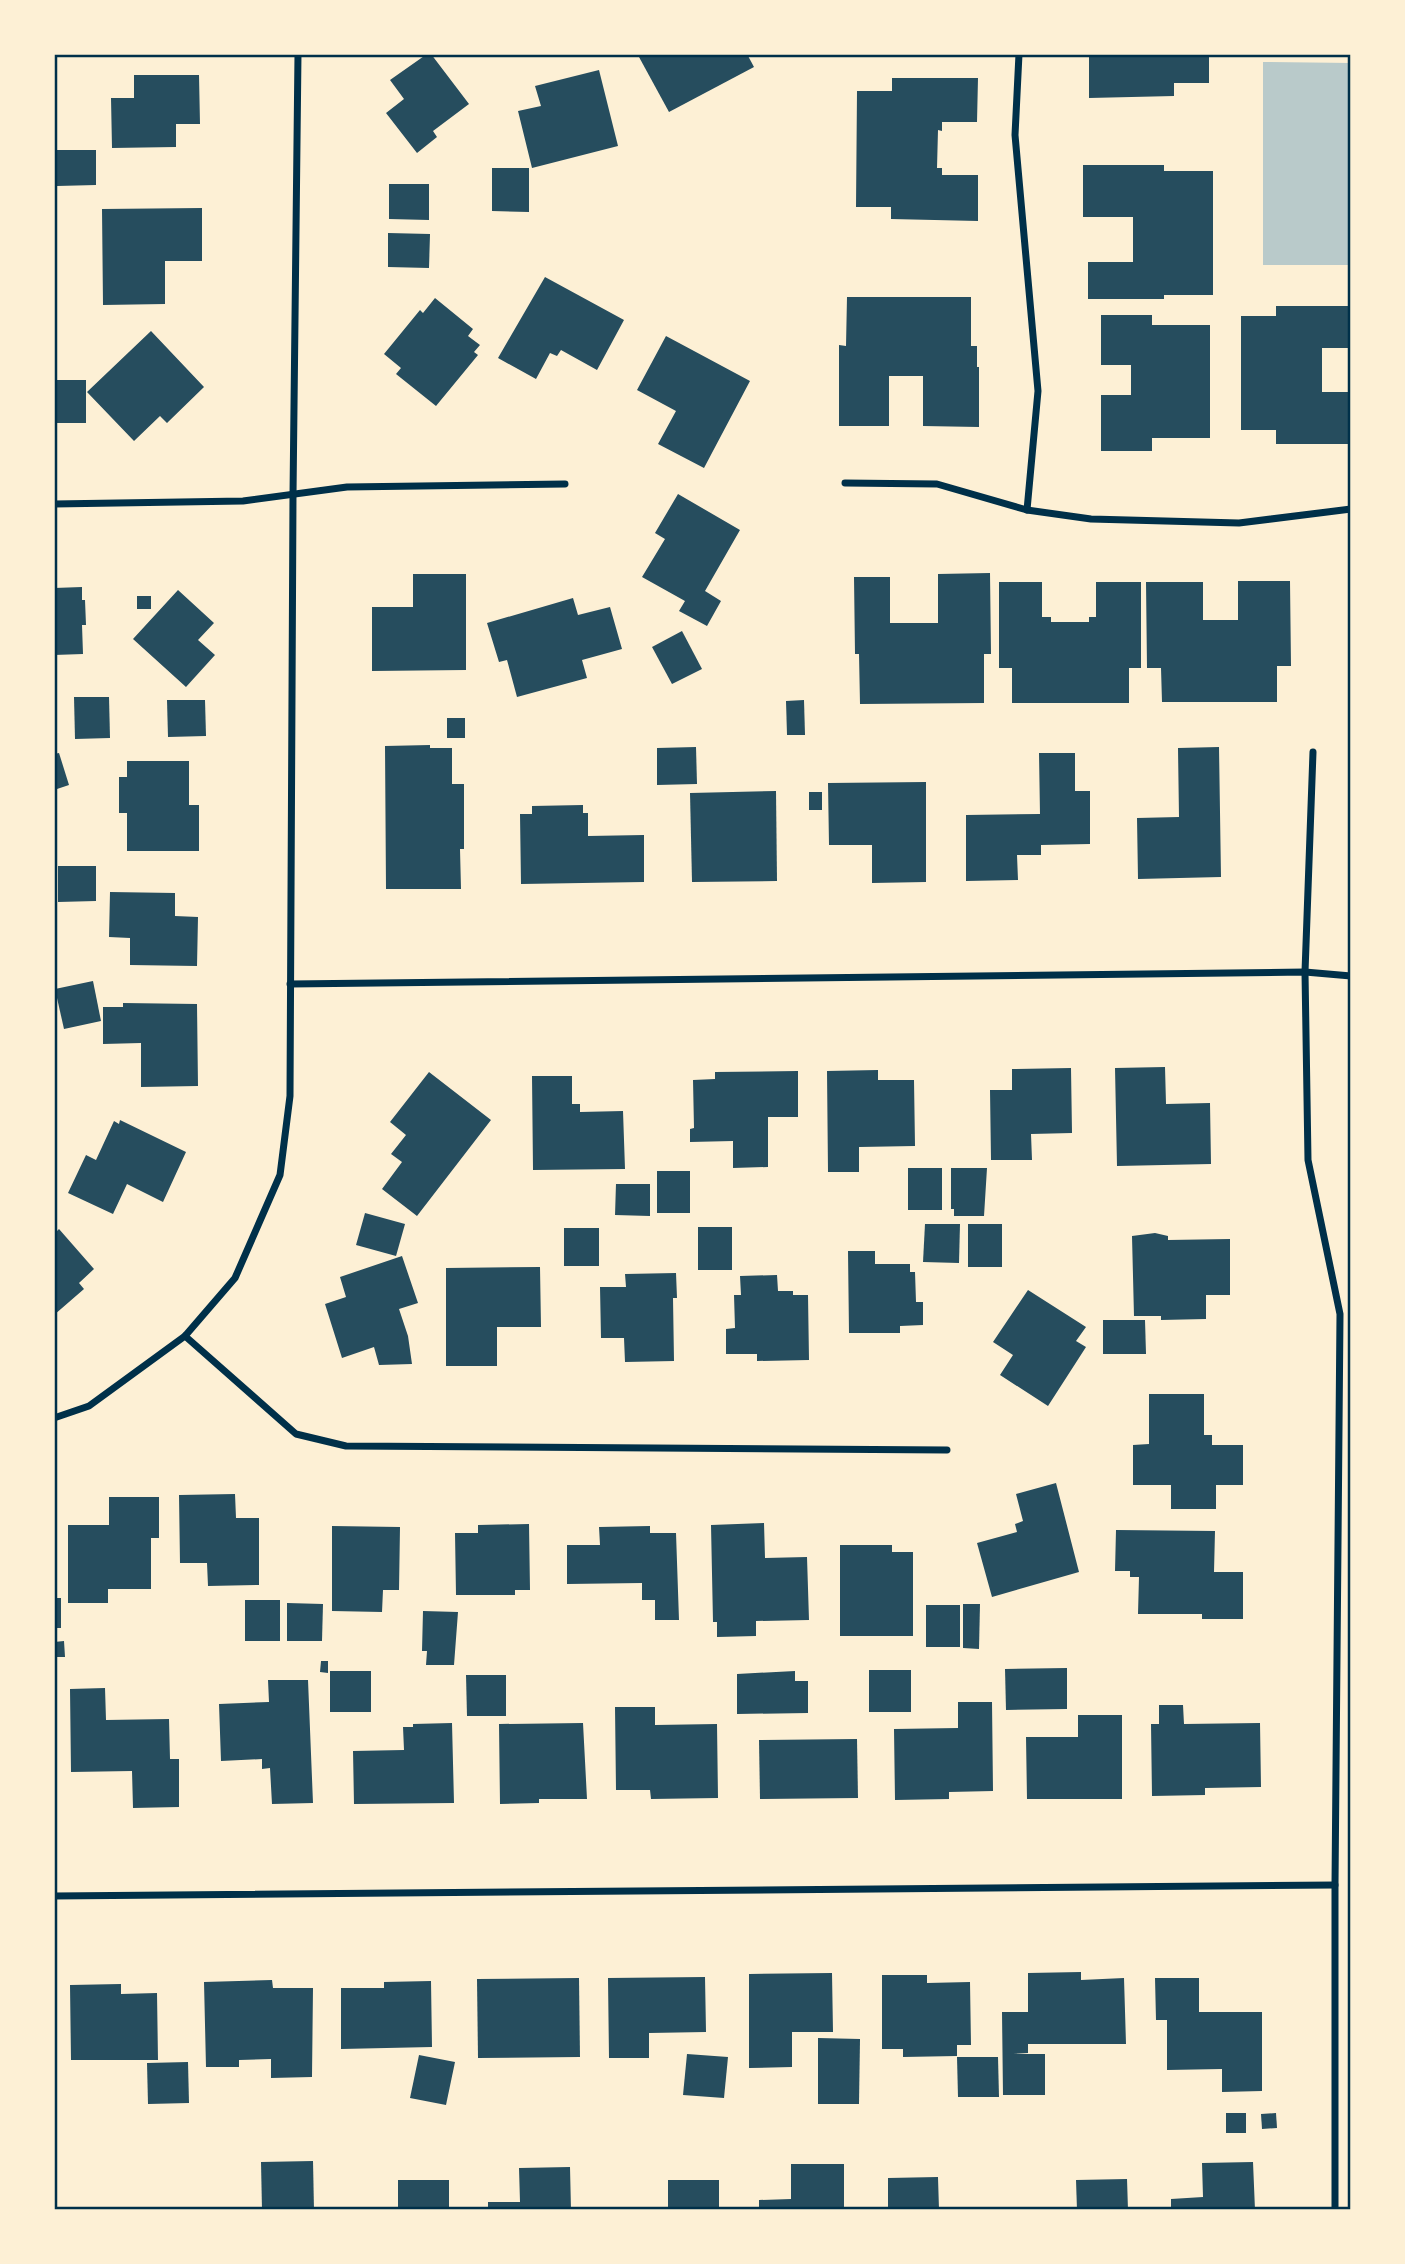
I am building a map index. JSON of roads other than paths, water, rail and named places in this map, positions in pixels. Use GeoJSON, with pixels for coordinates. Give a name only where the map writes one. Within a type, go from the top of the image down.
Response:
{"type":"FeatureCollection","features":[{"type":"Feature","properties":{"kind":"street"},"geometry":{"type":"LineString","coordinates":[[54,1418],[89,1406],[185,1336],[235,1278],[280,1175],[290,1096],[298,54]]}},
{"type":"Feature","properties":{"kind":"street"},"geometry":{"type":"LineString","coordinates":[[1019,54],[1015,135],[1038,391],[1027,510]]}},
{"type":"Feature","properties":{"kind":"street"},"geometry":{"type":"LineString","coordinates":[[845,483],[937,484],[1027,510],[1091,519],[1239,523],[1351,509]]}},
{"type":"Feature","properties":{"kind":"street"},"geometry":{"type":"LineString","coordinates":[[54,504],[243,501],[347,488],[565,484]]}},
{"type":"Feature","properties":{"kind":"street"},"geometry":{"type":"LineString","coordinates":[[1312,752],[1305,972],[1308,1160],[1340,1314],[1335,2210]]}},
{"type":"Feature","properties":{"kind":"street"},"geometry":{"type":"LineString","coordinates":[[290,985],[1305,972],[1351,976]]}},
{"type":"Feature","properties":{"kind":"street"},"geometry":{"type":"LineString","coordinates":[[185,1336],[296,1434],[346,1446],[947,1450]]}},
{"type":"Feature","properties":{"kind":"street"},"geometry":{"type":"LineString","coordinates":[[54,1896],[1335,1885]]}}]}
